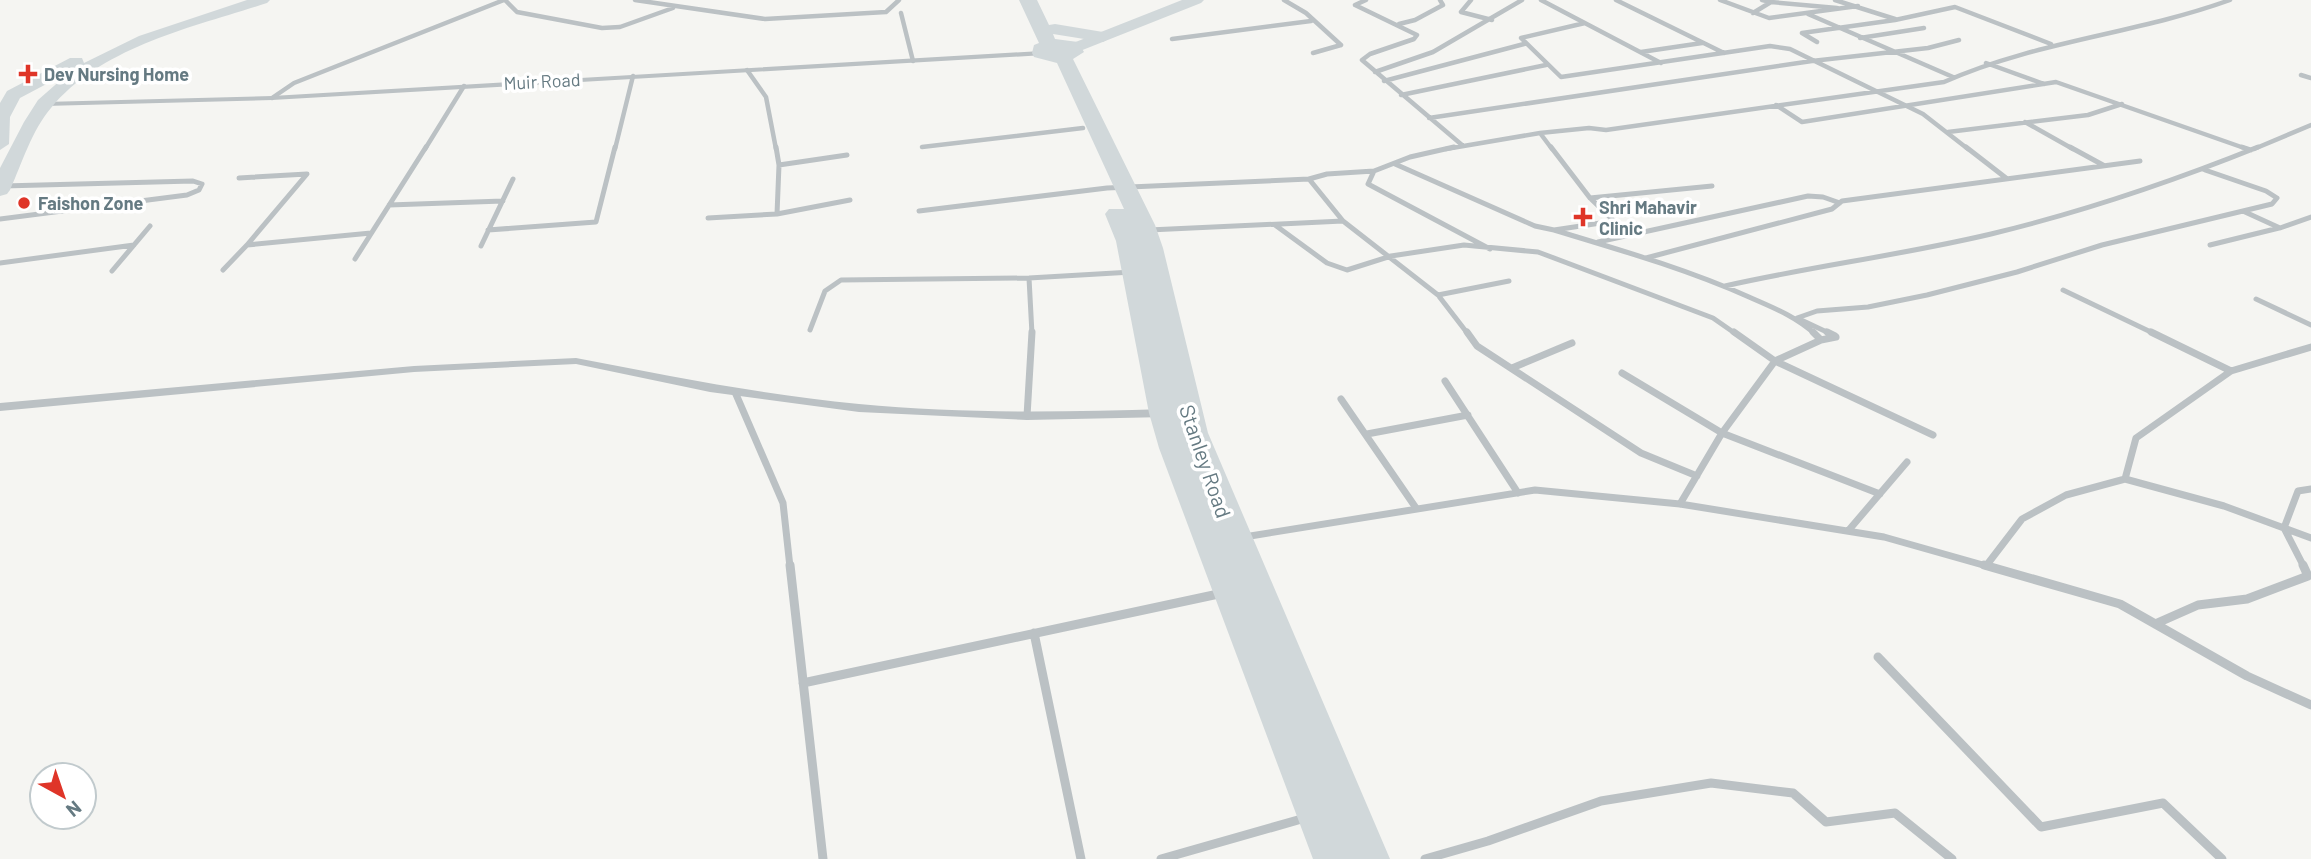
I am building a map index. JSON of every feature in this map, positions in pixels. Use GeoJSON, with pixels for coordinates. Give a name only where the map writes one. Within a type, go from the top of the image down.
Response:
{"type":"FeatureCollection","features":[{"type":"Feature","properties":{"kind":"main road"},"geometry":{"type":"LineString","coordinates":[[0,144],[1,117],[11,98],[95,51],[243,0]]}},
{"type":"Feature","properties":{"kind":"main road"},"geometry":{"type":"LineString","coordinates":[[1,188],[42,107],[66,80],[102,58],[180,27],[262,0]]}},
{"type":"Feature","properties":{"kind":"main road","name":"Stanley Road"},"geometry":{"type":"LineString","coordinates":[[1028,0],[1056,48],[1116,188],[1134,272],[1176,413],[1206,534],[1332,813],[1369,859]]}},
{"type":"Feature","properties":{"kind":"main road","name":"Stanley Road"},"geometry":{"type":"LineString","coordinates":[[1042,0],[1083,128],[1116,188],[1145,230],[1176,413],[1193,433],[1234,538],[1285,655],[1332,813],[1334,859]]}},
{"type":"Feature","properties":{"kind":"main road","name":"Muir Road"},"geometry":{"type":"LineString","coordinates":[[1056,48],[1103,37],[1196,0]]}},
{"type":"Feature","properties":{"kind":"main road"},"geometry":{"type":"LineString","coordinates":[[1056,48],[1103,37]]}},
{"type":"Feature","properties":{"kind":"main road"},"geometry":{"type":"LineString","coordinates":[[11,98],[55,83],[63,85]]}},
{"type":"Feature","properties":{"kind":"main road"},"geometry":{"type":"LineString","coordinates":[[11,98],[9,115],[42,107]]}},
{"type":"Feature","properties":{"kind":"street"},"geometry":{"type":"LineString","coordinates":[[272,98],[294,83],[504,0],[517,12],[603,28],[620,27],[674,8]]}},
{"type":"Feature","properties":{"kind":"street"},"geometry":{"type":"LineString","coordinates":[[635,0],[674,8],[765,19],[886,12],[899,0]]}},
{"type":"Feature","properties":{"kind":"street"},"geometry":{"type":"LineString","coordinates":[[1284,0],[1306,13],[1311,21],[1340,45],[1313,53]]}},
{"type":"Feature","properties":{"kind":"street"},"geometry":{"type":"LineString","coordinates":[[1366,0],[1355,5],[1417,35],[1414,39],[1370,54],[1362,60],[1462,145]]}},
{"type":"Feature","properties":{"kind":"street"},"geometry":{"type":"LineString","coordinates":[[1399,24],[1415,20],[1443,5],[1440,0]]}},
{"type":"Feature","properties":{"kind":"street"},"geometry":{"type":"LineString","coordinates":[[1471,0],[1461,12],[1492,20]]}},
{"type":"Feature","properties":{"kind":"street"},"geometry":{"type":"LineString","coordinates":[[1375,72],[1435,53],[1522,0]]}},
{"type":"Feature","properties":{"kind":"street"},"geometry":{"type":"LineString","coordinates":[[1541,0],[1661,64]]}},
{"type":"Feature","properties":{"kind":"street"},"geometry":{"type":"LineString","coordinates":[[1616,0],[1724,54]]}},
{"type":"Feature","properties":{"kind":"street"},"geometry":{"type":"LineString","coordinates":[[1720,0],[1769,18],[1808,15],[1858,6]]}},
{"type":"Feature","properties":{"kind":"street"},"geometry":{"type":"LineString","coordinates":[[1762,0],[1841,9]]}},
{"type":"Feature","properties":{"kind":"street"},"geometry":{"type":"LineString","coordinates":[[1835,0],[1895,20]]}},
{"type":"Feature","properties":{"kind":"street"},"geometry":{"type":"LineString","coordinates":[[919,211],[1116,188],[1309,179],[1334,171],[1355,175],[1462,145],[1540,133],[1589,128],[1606,130],[1944,82],[1986,63],[2032,48],[2180,17],[2230,0]]}},
{"type":"Feature","properties":{"kind":"street"},"geometry":{"type":"LineString","coordinates":[[1753,13],[1771,2]]}},
{"type":"Feature","properties":{"kind":"street"},"geometry":{"type":"LineString","coordinates":[[1817,42],[1802,33],[1895,20],[1955,7],[2052,45]]}},
{"type":"Feature","properties":{"kind":"street"},"geometry":{"type":"LineString","coordinates":[[901,13],[913,61]]}},
{"type":"Feature","properties":{"kind":"street"},"geometry":{"type":"LineString","coordinates":[[1808,15],[1953,77]]}},
{"type":"Feature","properties":{"kind":"street"},"geometry":{"type":"LineString","coordinates":[[1172,39],[1311,21]]}},
{"type":"Feature","properties":{"kind":"street"},"geometry":{"type":"LineString","coordinates":[[1585,23],[1521,38],[1524,44],[1561,77],[1770,46],[1790,49],[1906,105],[1947,132],[2006,178]]}},
{"type":"Feature","properties":{"kind":"street"},"geometry":{"type":"LineString","coordinates":[[1860,38],[1924,27]]}},
{"type":"Feature","properties":{"kind":"street"},"geometry":{"type":"LineString","coordinates":[[1429,118],[1812,61],[1928,48],[1959,40]]}},
{"type":"Feature","properties":{"kind":"street"},"geometry":{"type":"LineString","coordinates":[[1640,52],[1703,43]]}},
{"type":"Feature","properties":{"kind":"street"},"geometry":{"type":"LineString","coordinates":[[1384,81],[1524,44]]}},
{"type":"Feature","properties":{"kind":"street","name":"Muir Road"},"geometry":{"type":"LineString","coordinates":[[42,107],[272,98],[913,61],[1056,48]]}},
{"type":"Feature","properties":{"kind":"street"},"geometry":{"type":"LineString","coordinates":[[1986,63],[2044,84]]}},
{"type":"Feature","properties":{"kind":"street"},"geometry":{"type":"LineString","coordinates":[[1401,95],[1546,65]]}},
{"type":"Feature","properties":{"kind":"street"},"geometry":{"type":"LineString","coordinates":[[747,70],[766,97],[779,165],[777,214]]}},
{"type":"Feature","properties":{"kind":"street"},"geometry":{"type":"LineString","coordinates":[[2301,75],[2311,78]]}},
{"type":"Feature","properties":{"kind":"street"},"geometry":{"type":"LineString","coordinates":[[488,230],[596,222],[633,76]]}},
{"type":"Feature","properties":{"kind":"street"},"geometry":{"type":"LineString","coordinates":[[1776,105],[1802,122],[2056,82],[2251,150]]}},
{"type":"Feature","properties":{"kind":"street"},"geometry":{"type":"LineString","coordinates":[[355,259],[464,86]]}},
{"type":"Feature","properties":{"kind":"street"},"geometry":{"type":"LineString","coordinates":[[1947,132],[2088,115],[2122,103]]}},
{"type":"Feature","properties":{"kind":"street"},"geometry":{"type":"LineString","coordinates":[[2025,122],[2103,165]]}},
{"type":"Feature","properties":{"kind":"street"},"geometry":{"type":"LineString","coordinates":[[1724,286],[1777,273],[1915,250],[2025,226],[2205,170],[2311,125]]}},
{"type":"Feature","properties":{"kind":"street"},"geometry":{"type":"LineString","coordinates":[[922,147],[1083,128]]}},
{"type":"Feature","properties":{"kind":"street"},"geometry":{"type":"LineString","coordinates":[[1540,133],[1590,198],[1614,221],[1554,230]]}},
{"type":"Feature","properties":{"kind":"street"},"geometry":{"type":"LineString","coordinates":[[779,165],[847,155]]}},
{"type":"Feature","properties":{"kind":"street"},"geometry":{"type":"LineString","coordinates":[[1595,243],[1808,196],[1823,197],[1840,203],[2140,161]]}},
{"type":"Feature","properties":{"kind":"street"},"geometry":{"type":"LineString","coordinates":[[1395,164],[1535,226],[1646,258],[1724,286],[1836,337],[1821,340],[1775,360],[1722,433],[1680,504]]}},
{"type":"Feature","properties":{"kind":"street"},"geometry":{"type":"LineString","coordinates":[[1797,318],[1817,311],[1868,307],[1927,295],[2017,272],[2102,246],[2272,204],[2277,198],[2266,191],[2205,170]]}},
{"type":"Feature","properties":{"kind":"street"},"geometry":{"type":"LineString","coordinates":[[1374,171],[1368,184],[1490,249]]}},
{"type":"Feature","properties":{"kind":"street"},"geometry":{"type":"LineString","coordinates":[[223,270],[307,174],[239,178]]}},
{"type":"Feature","properties":{"kind":"street"},"geometry":{"type":"LineString","coordinates":[[481,246],[513,179]]}},
{"type":"Feature","properties":{"kind":"street"},"geometry":{"type":"LineString","coordinates":[[1309,179],[1343,221],[1438,295],[1477,346],[1641,453],[1697,476]]}},
{"type":"Feature","properties":{"kind":"street"},"geometry":{"type":"LineString","coordinates":[[0,219],[187,195],[199,190],[202,184],[192,181],[1,188]]}},
{"type":"Feature","properties":{"kind":"street"},"geometry":{"type":"LineString","coordinates":[[1590,198],[1712,186]]}},
{"type":"Feature","properties":{"kind":"street"},"geometry":{"type":"LineString","coordinates":[[708,218],[777,214],[850,200]]}},
{"type":"Feature","properties":{"kind":"street"},"geometry":{"type":"LineString","coordinates":[[389,205],[503,201]]}},
{"type":"Feature","properties":{"kind":"street"},"geometry":{"type":"LineString","coordinates":[[1646,258],[1832,209],[1840,203]]}},
{"type":"Feature","properties":{"kind":"street"},"geometry":{"type":"LineString","coordinates":[[2244,211],[2280,228]]}},
{"type":"Feature","properties":{"kind":"street"},"geometry":{"type":"LineString","coordinates":[[2210,245],[2280,228],[2311,217]]}},
{"type":"Feature","properties":{"kind":"street"},"geometry":{"type":"LineString","coordinates":[[1145,230],[1343,221]]}},
{"type":"Feature","properties":{"kind":"street"},"geometry":{"type":"LineString","coordinates":[[1275,224],[1327,263],[1347,270],[1391,256],[1464,245],[1538,252],[1622,281],[1713,318],[1775,360],[1933,435]]}},
{"type":"Feature","properties":{"kind":"street"},"geometry":{"type":"LineString","coordinates":[[112,271],[150,226]]}},
{"type":"Feature","properties":{"kind":"street"},"geometry":{"type":"LineString","coordinates":[[247,245],[372,233]]}},
{"type":"Feature","properties":{"kind":"street"},"geometry":{"type":"LineString","coordinates":[[0,263],[134,245]]}},
{"type":"Feature","properties":{"kind":"street"},"geometry":{"type":"LineString","coordinates":[[810,330],[825,291],[841,280],[1029,278],[1134,272]]}},
{"type":"Feature","properties":{"kind":"street"},"geometry":{"type":"LineString","coordinates":[[1027,416],[1032,342],[1029,278]]}},
{"type":"Feature","properties":{"kind":"street"},"geometry":{"type":"LineString","coordinates":[[1438,295],[1510,281]]}},
{"type":"Feature","properties":{"kind":"street"},"geometry":{"type":"LineString","coordinates":[[2063,290],[2231,371]]}},
{"type":"Feature","properties":{"kind":"street"},"geometry":{"type":"LineString","coordinates":[[2256,299],[2311,325]]}},
{"type":"Feature","properties":{"kind":"street"},"geometry":{"type":"LineString","coordinates":[[2298,319],[2311,316]]}},
{"type":"Feature","properties":{"kind":"street"},"geometry":{"type":"LineString","coordinates":[[1797,318],[1821,340]]}},
{"type":"Feature","properties":{"kind":"street"},"geometry":{"type":"LineString","coordinates":[[1512,368],[1572,343]]}},
{"type":"Feature","properties":{"kind":"street"},"geometry":{"type":"LineString","coordinates":[[2125,479],[2136,438],[2231,371],[2311,347]]}},
{"type":"Feature","properties":{"kind":"street"},"geometry":{"type":"LineString","coordinates":[[0,407],[414,369],[576,361],[735,392],[859,408],[1027,416],[1176,413]]}},
{"type":"Feature","properties":{"kind":"street"},"geometry":{"type":"LineString","coordinates":[[1622,373],[1722,433],[1880,494]]}},
{"type":"Feature","properties":{"kind":"street"},"geometry":{"type":"LineString","coordinates":[[1445,380],[1518,493]]}},
{"type":"Feature","properties":{"kind":"street"},"geometry":{"type":"LineString","coordinates":[[735,392],[783,503],[823,859]]}},
{"type":"Feature","properties":{"kind":"street"},"geometry":{"type":"LineString","coordinates":[[1341,399],[1416,509]]}},
{"type":"Feature","properties":{"kind":"street"},"geometry":{"type":"LineString","coordinates":[[1367,435],[1468,415]]}},
{"type":"Feature","properties":{"kind":"street"},"geometry":{"type":"LineString","coordinates":[[1848,531],[1907,462]]}},
{"type":"Feature","properties":{"kind":"street"},"geometry":{"type":"LineString","coordinates":[[1986,566],[2022,519],[2066,495],[2125,479],[2224,506],[2311,538]]}},
{"type":"Feature","properties":{"kind":"street"},"geometry":{"type":"LineString","coordinates":[[2155,624],[2197,605],[2247,599],[2308,576],[2284,528],[2298,491],[2311,489]]}},
{"type":"Feature","properties":{"kind":"street"},"geometry":{"type":"LineString","coordinates":[[1234,538],[1535,490],[1680,504],[1884,537],[2120,604],[2247,676],[2311,705]]}},
{"type":"Feature","properties":{"kind":"street"},"geometry":{"type":"LineString","coordinates":[[803,683],[1230,591]]}},
{"type":"Feature","properties":{"kind":"street"},"geometry":{"type":"LineString","coordinates":[[1034,634],[1081,859]]}},
{"type":"Feature","properties":{"kind":"street"},"geometry":{"type":"LineString","coordinates":[[1878,657],[2040,827],[2163,803],[2222,859]]}},
{"type":"Feature","properties":{"kind":"street"},"geometry":{"type":"LineString","coordinates":[[1425,859],[1488,841],[1601,801],[1711,783],[1793,793],[1826,822],[1895,813],[1952,859]]}},
{"type":"Feature","properties":{"kind":"street"},"geometry":{"type":"LineString","coordinates":[[1161,859],[1332,813]]}},
{"type":"Feature","properties":{"kind":"place","name":"Dev Nursing Home"},"geometry":{"type":"Point","coordinates":[28,74]}},
{"type":"Feature","properties":{"kind":"place","name":"Faishon Zone"},"geometry":{"type":"Point","coordinates":[24,203]}},
{"type":"Feature","properties":{"kind":"place","name":"Shri Mahavir Clinic"},"geometry":{"type":"Point","coordinates":[1583,217]}}]}
